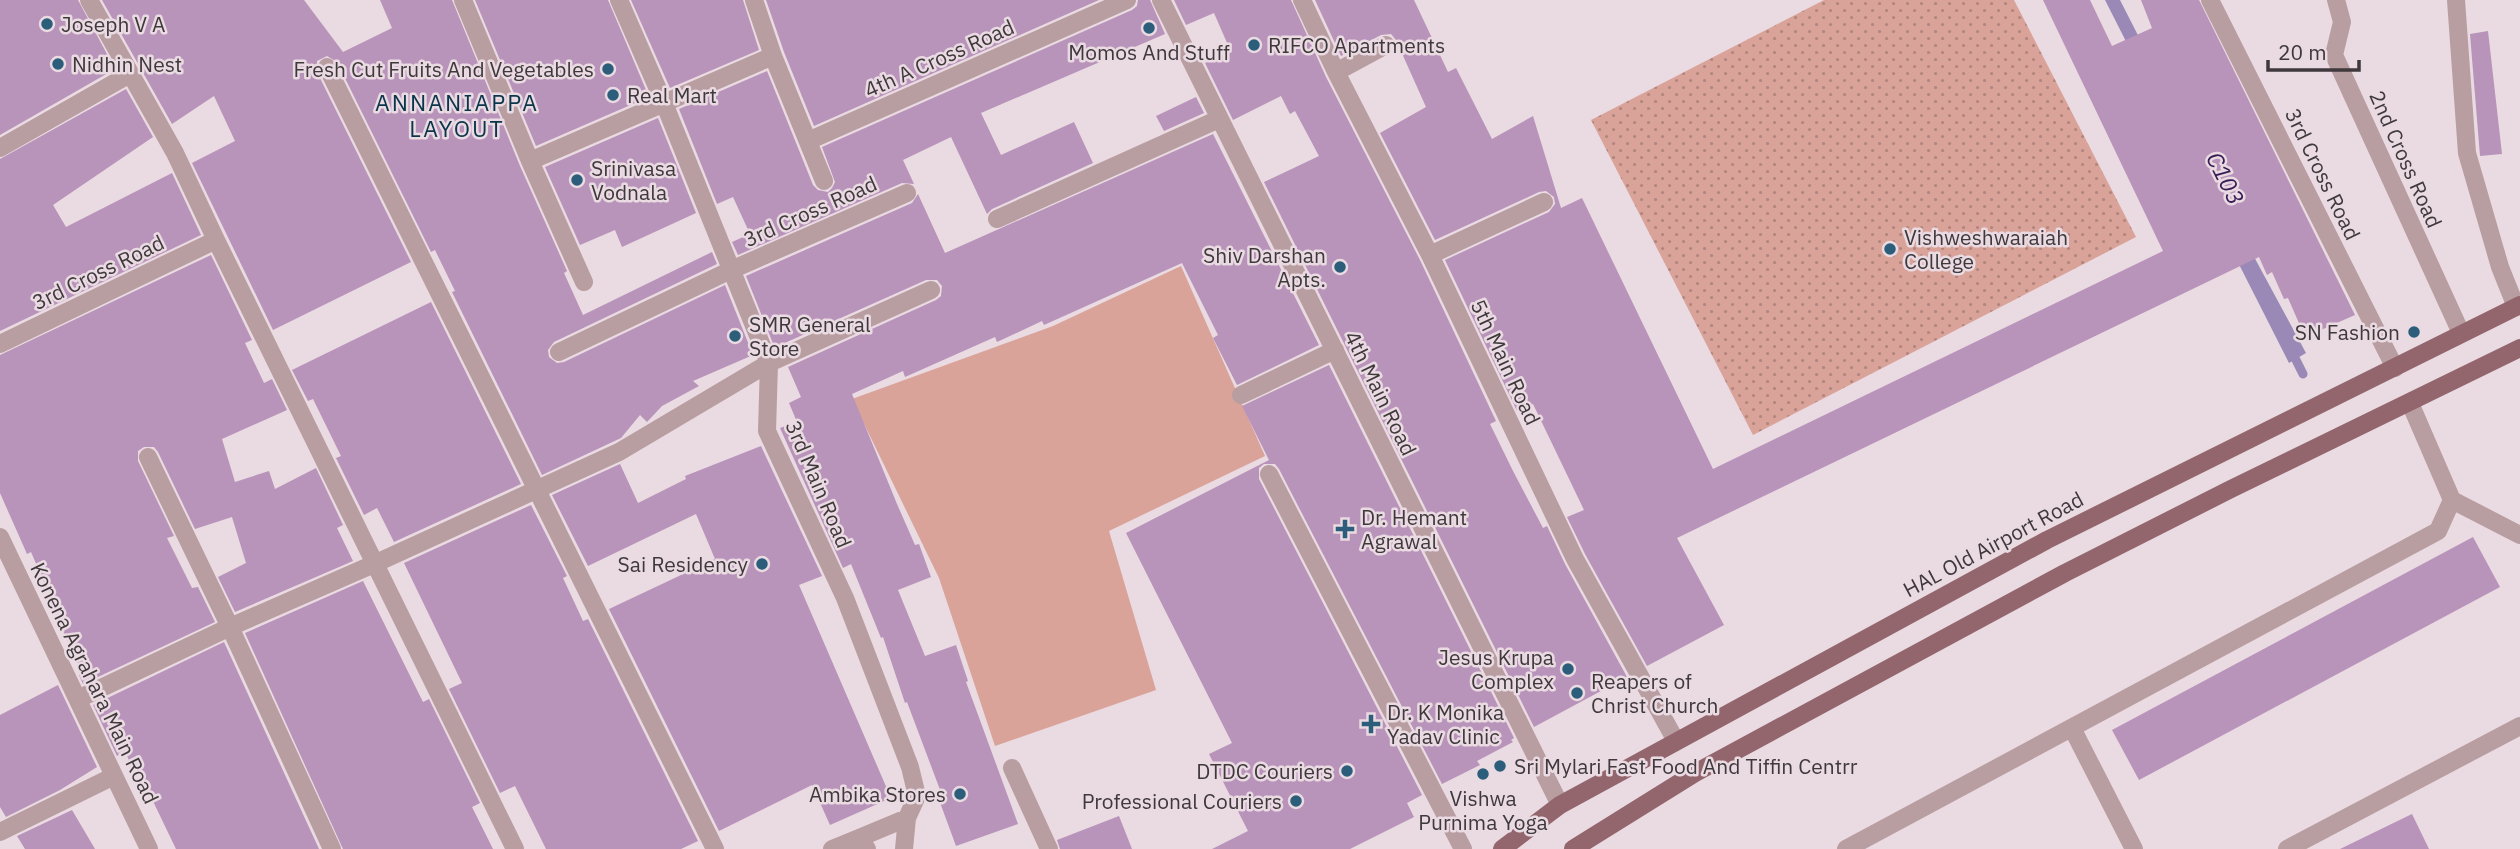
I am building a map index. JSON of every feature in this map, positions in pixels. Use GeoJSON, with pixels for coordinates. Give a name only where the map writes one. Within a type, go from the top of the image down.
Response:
{"type":"FeatureCollection","features":[{"type":"Feature","properties":{"kind":"main road","name":"HAL Old Airport Road"},"geometry":{"type":"LineString","coordinates":[[1502,849],[1560,805],[2046,540],[2518,306]]}},
{"type":"Feature","properties":{"kind":"main road"},"geometry":{"type":"LineString","coordinates":[[1573,849],[1695,773],[2065,573],[2520,348]]}},
{"type":"Feature","properties":{"kind":"street"},"geometry":{"type":"LineString","coordinates":[[89,0],[175,153],[515,849]]}},
{"type":"Feature","properties":{"kind":"street"},"geometry":{"type":"LineString","coordinates":[[463,0],[530,162],[584,282]]}},
{"type":"Feature","properties":{"kind":"street","name":"3rd Main Road"},"geometry":{"type":"LineString","coordinates":[[619,0],[664,103],[769,363],[767,431],[845,598],[910,767],[917,796],[907,818],[904,849]]}},
{"type":"Feature","properties":{"kind":"street"},"geometry":{"type":"LineString","coordinates":[[754,0],[773,56],[824,181]]}},
{"type":"Feature","properties":{"kind":"street","name":"4th A Cross Road"},"geometry":{"type":"LineString","coordinates":[[808,141],[1127,0]]}},
{"type":"Feature","properties":{"kind":"street","name":"4th Main Road"},"geometry":{"type":"LineString","coordinates":[[1161,0],[1560,805]]}},
{"type":"Feature","properties":{"kind":"street","name":"5th Main Road"},"geometry":{"type":"LineString","coordinates":[[1302,0],[1430,256],[1575,559],[1676,741]]}},
{"type":"Feature","properties":{"kind":"street","name":"3rd Cross Road"},"geometry":{"type":"LineString","coordinates":[[2210,0],[2395,368]]}},
{"type":"Feature","properties":{"kind":"street","name":"2nd Cross Road"},"geometry":{"type":"LineString","coordinates":[[2336,0],[2342,22],[2334,55],[2461,333]]}},
{"type":"Feature","properties":{"kind":"street"},"geometry":{"type":"LineString","coordinates":[[2456,0],[2467,153],[2500,267],[2518,306]]}},
{"type":"Feature","properties":{"kind":"street"},"geometry":{"type":"LineString","coordinates":[[1336,72],[1385,45]]}},
{"type":"Feature","properties":{"kind":"street"},"geometry":{"type":"LineString","coordinates":[[530,162],[773,56]]}},
{"type":"Feature","properties":{"kind":"street"},"geometry":{"type":"LineString","coordinates":[[327,68],[715,849]]}},
{"type":"Feature","properties":{"kind":"street"},"geometry":{"type":"LineString","coordinates":[[0,148],[130,74]]}},
{"type":"Feature","properties":{"kind":"street"},"geometry":{"type":"LineString","coordinates":[[997,219],[1219,119]]}},
{"type":"Feature","properties":{"kind":"street","name":"3rd Cross Road"},"geometry":{"type":"LineString","coordinates":[[559,352],[731,270],[907,193]]}},
{"type":"Feature","properties":{"kind":"street"},"geometry":{"type":"LineString","coordinates":[[1430,256],[1544,202]]}},
{"type":"Feature","properties":{"kind":"street","name":"3rd Cross Road"},"geometry":{"type":"LineString","coordinates":[[0,344],[216,240]]}},
{"type":"Feature","properties":{"kind":"street"},"geometry":{"type":"LineString","coordinates":[[78,699],[230,627],[619,452],[769,363],[931,290]]}},
{"type":"Feature","properties":{"kind":"street"},"geometry":{"type":"LineString","coordinates":[[1241,395],[1335,350]]}},
{"type":"Feature","properties":{"kind":"street"},"geometry":{"type":"LineString","coordinates":[[2410,403],[2452,500],[2520,535]]}},
{"type":"Feature","properties":{"kind":"street"},"geometry":{"type":"LineString","coordinates":[[148,457],[332,849]]}},
{"type":"Feature","properties":{"kind":"street"},"geometry":{"type":"LineString","coordinates":[[1269,474],[1462,849]]}},
{"type":"Feature","properties":{"kind":"street"},"geometry":{"type":"LineString","coordinates":[[1846,849],[2438,531],[2452,500]]}},
{"type":"Feature","properties":{"kind":"street","name":"Konena Agrahara Main Road"},"geometry":{"type":"LineString","coordinates":[[0,537],[5,560],[78,699],[149,849]]}},
{"type":"Feature","properties":{"kind":"street"},"geometry":{"type":"LineString","coordinates":[[2287,849],[2520,726]]}},
{"type":"Feature","properties":{"kind":"street"},"geometry":{"type":"LineString","coordinates":[[2072,728],[2133,849]]}},
{"type":"Feature","properties":{"kind":"street"},"geometry":{"type":"LineString","coordinates":[[1012,768],[1049,849]]}},
{"type":"Feature","properties":{"kind":"street"},"geometry":{"type":"LineString","coordinates":[[0,832],[114,776]]}},
{"type":"Feature","properties":{"kind":"street"},"geometry":{"type":"LineString","coordinates":[[832,849],[863,843],[907,818]]}},
{"type":"Feature","properties":{"kind":"shaded area"},"geometry":{"type":"Polygon","coordinates":[[[1824,0],[2014,0],[2136,237],[1753,435],[1591,120],[1824,0]]]}},
{"type":"Feature","properties":{"kind":"shaded area"},"geometry":{"type":"Polygon","coordinates":[[[2105,0],[2120,0],[2199,155],[2306,353],[2289,363],[2105,0]]]}},
{"type":"Feature","properties":{"kind":"shaded area"},"geometry":{"type":"Polygon","coordinates":[[[1181,266],[1265,456],[1109,531],[1156,690],[995,746],[939,578],[852,399],[1053,326],[1181,266]]]}},
{"type":"Feature","properties":{"kind":"building"},"geometry":{"type":"Polygon","coordinates":[[[0,0],[78,0],[115,69],[0,135],[0,0]]]}},
{"type":"Feature","properties":{"kind":"building"},"geometry":{"type":"Polygon","coordinates":[[[102,0],[304,0],[343,52],[392,28],[380,0],[452,0],[520,166],[567,271],[564,273],[583,315],[712,252],[717,264],[554,342],[548,350],[549,357],[557,363],[564,362],[725,285],[753,355],[693,381],[699,386],[662,406],[647,422],[640,415],[621,438],[542,475],[452,292],[455,291],[435,250],[431,252],[337,62],[327,56],[317,61],[317,72],[411,262],[273,330],[192,163],[235,141],[214,96],[172,124],[102,0]]]}},
{"type":"Feature","properties":{"kind":"building"},"geometry":{"type":"Polygon","coordinates":[[[475,0],[608,0],[649,97],[536,146],[475,0]]]}},
{"type":"Feature","properties":{"kind":"building"},"geometry":{"type":"Polygon","coordinates":[[[631,0],[743,0],[759,50],[670,88],[631,0]]]}},
{"type":"Feature","properties":{"kind":"building"},"geometry":{"type":"Polygon","coordinates":[[[766,0],[1099,0],[814,126],[766,0]]]}},
{"type":"Feature","properties":{"kind":"building"},"geometry":{"type":"Polygon","coordinates":[[[1138,0],[1150,0],[1165,34],[981,113],[1001,155],[1074,122],[1093,163],[992,209],[987,214],[951,137],[903,160],[914,184],[902,183],[738,255],[732,242],[750,234],[733,197],[717,204],[679,109],[767,71],[813,185],[818,190],[828,192],[835,182],[822,147],[1132,10],[1137,6],[1138,0]]]}},
{"type":"Feature","properties":{"kind":"building"},"geometry":{"type":"Polygon","coordinates":[[[1174,0],[1291,0],[1326,77],[1420,260],[1496,421],[1490,424],[1513,471],[1543,528],[1547,526],[1627,677],[1534,727],[1264,182],[1319,156],[1295,111],[1290,114],[1281,96],[1233,120],[1205,63],[1231,52],[1214,13],[1186,25],[1174,0]]]}},
{"type":"Feature","properties":{"kind":"building"},"geometry":{"type":"Polygon","coordinates":[[[1315,0],[1414,0],[1448,72],[1456,68],[1492,139],[1533,116],[1561,208],[1582,198],[1713,469],[2163,251],[2043,0],[2090,0],[2112,46],[2152,28],[2141,0],[2199,0],[2355,315],[2305,337],[2288,298],[2284,299],[2272,272],[2267,275],[2259,257],[1677,538],[1724,625],[1647,666],[1567,517],[1584,510],[1533,404],[1517,411],[1445,260],[1549,212],[1555,204],[1554,197],[1546,191],[1539,192],[1435,240],[1380,133],[1426,107],[1396,40],[1391,34],[1381,35],[1341,56],[1315,0]]]}},
{"type":"Feature","properties":{"kind":"building"},"geometry":{"type":"Polygon","coordinates":[[[2488,31],[2502,154],[2480,156],[2470,34],[2488,31]]]}},
{"type":"Feature","properties":{"kind":"building"},"geometry":{"type":"Polygon","coordinates":[[[126,89],[153,137],[53,205],[66,227],[172,173],[201,235],[0,331],[0,159],[126,89]]]}},
{"type":"Feature","properties":{"kind":"building"},"geometry":{"type":"Polygon","coordinates":[[[1196,97],[1204,113],[1164,131],[1156,116],[1196,97]]]}},
{"type":"Feature","properties":{"kind":"building"},"geometry":{"type":"Polygon","coordinates":[[[658,118],[696,213],[622,247],[615,230],[580,245],[545,167],[658,118]]]}},
{"type":"Feature","properties":{"kind":"building"},"geometry":{"type":"Polygon","coordinates":[[[1213,134],[1319,345],[1237,385],[1213,338],[1218,335],[1182,263],[1044,325],[1042,321],[997,342],[995,337],[905,377],[903,371],[852,394],[897,504],[915,545],[919,544],[931,577],[898,590],[925,656],[956,645],[968,681],[966,682],[1018,824],[956,846],[938,797],[942,795],[907,702],[905,703],[883,637],[881,638],[851,564],[843,568],[780,428],[797,422],[789,403],[801,397],[788,367],[936,300],[941,296],[942,286],[937,280],[926,280],[774,346],[746,276],[912,203],[918,194],[945,253],[1213,134]]]}},
{"type":"Feature","properties":{"kind":"building"},"geometry":{"type":"Polygon","coordinates":[[[211,255],[252,340],[245,343],[264,383],[272,379],[287,410],[222,439],[235,482],[269,471],[275,489],[316,468],[343,525],[337,528],[353,561],[235,612],[218,577],[246,563],[232,517],[195,529],[158,452],[154,447],[144,447],[138,451],[138,461],[174,536],[167,538],[192,588],[198,587],[215,622],[83,684],[79,675],[82,673],[31,552],[27,554],[0,493],[0,355],[211,255]]]}},
{"type":"Feature","properties":{"kind":"building"},"geometry":{"type":"Polygon","coordinates":[[[431,302],[521,484],[394,542],[377,508],[364,515],[336,458],[341,456],[313,399],[308,401],[292,370],[431,302]]]}},
{"type":"Feature","properties":{"kind":"building"},"geometry":{"type":"Polygon","coordinates":[[[1329,365],[1514,738],[1511,740],[1513,742],[1477,761],[1480,765],[1442,784],[1279,469],[1275,464],[1264,464],[1259,468],[1259,479],[1422,795],[1407,803],[1414,817],[1350,849],[1212,849],[1248,831],[1209,754],[1232,743],[1126,533],[1269,460],[1242,406],[1329,365]]]}},
{"type":"Feature","properties":{"kind":"building"},"geometry":{"type":"Polygon","coordinates":[[[761,446],[822,576],[799,585],[891,798],[830,825],[812,785],[719,831],[609,609],[715,559],[696,514],[588,566],[552,495],[620,464],[638,503],[686,479],[685,476],[761,446]]]}},
{"type":"Feature","properties":{"kind":"building"},"geometry":{"type":"Polygon","coordinates":[[[531,505],[567,576],[563,578],[583,621],[588,619],[698,841],[681,849],[546,849],[515,786],[500,793],[449,689],[462,683],[404,563],[531,505]]]}},
{"type":"Feature","properties":{"kind":"building"},"geometry":{"type":"Polygon","coordinates":[[[2473,537],[2500,587],[2139,780],[2112,730],[2473,537]]]}},
{"type":"Feature","properties":{"kind":"building"},"geometry":{"type":"Polygon","coordinates":[[[363,581],[423,702],[429,699],[480,803],[472,807],[493,849],[343,849],[245,633],[363,581]]]}},
{"type":"Feature","properties":{"kind":"building"},"geometry":{"type":"Polygon","coordinates":[[[224,642],[319,849],[176,849],[138,770],[134,772],[125,751],[117,756],[93,705],[224,642]]]}},
{"type":"Feature","properties":{"kind":"building"},"geometry":{"type":"Polygon","coordinates":[[[58,685],[97,767],[60,790],[6,817],[0,807],[0,715],[58,685]]]}},
{"type":"Feature","properties":{"kind":"building"},"geometry":{"type":"Polygon","coordinates":[[[72,810],[95,849],[25,849],[17,836],[72,810]]]}},
{"type":"Feature","properties":{"kind":"building"},"geometry":{"type":"Polygon","coordinates":[[[2412,814],[2429,849],[2340,849],[2412,814]]]}},
{"type":"Feature","properties":{"kind":"building"},"geometry":{"type":"Polygon","coordinates":[[[1119,816],[1132,849],[1060,849],[1057,840],[1119,816]]]}},
{"type":"Feature","properties":{"kind":"waterway","name":"C103"},"geometry":{"type":"LineString","coordinates":[[2291,350],[2303,374]]}},
{"type":"Feature","properties":{"kind":"place","name":"Joseph V A"},"geometry":{"type":"Point","coordinates":[47,24]}},
{"type":"Feature","properties":{"kind":"place","name":"Momos And Stuff"},"geometry":{"type":"Point","coordinates":[1149,28]}},
{"type":"Feature","properties":{"kind":"place","name":"RIFCO Apartments"},"geometry":{"type":"Point","coordinates":[1254,45]}},
{"type":"Feature","properties":{"kind":"place","name":"Nidhin Nest"},"geometry":{"type":"Point","coordinates":[58,64]}},
{"type":"Feature","properties":{"kind":"place","name":"Fresh Cut Fruits And Vegetables"},"geometry":{"type":"Point","coordinates":[608,69]}},
{"type":"Feature","properties":{"kind":"place","name":"Real Mart"},"geometry":{"type":"Point","coordinates":[613,95]}},
{"type":"Feature","properties":{"kind":"place","name":"Srinivasa Vodnala"},"geometry":{"type":"Point","coordinates":[577,180]}},
{"type":"Feature","properties":{"kind":"place","name":"Vishweshwaraiah College"},"geometry":{"type":"Point","coordinates":[1890,249]}},
{"type":"Feature","properties":{"kind":"place","name":"Shiv Darshan Apts."},"geometry":{"type":"Point","coordinates":[1340,267]}},
{"type":"Feature","properties":{"kind":"place","name":"SN Fashion"},"geometry":{"type":"Point","coordinates":[2414,332]}},
{"type":"Feature","properties":{"kind":"place","name":"SMR General Store"},"geometry":{"type":"Point","coordinates":[735,336]}},
{"type":"Feature","properties":{"kind":"place","name":"Dr. Hemant Agrawal"},"geometry":{"type":"Point","coordinates":[1345,529]}},
{"type":"Feature","properties":{"kind":"place","name":"Sai Residency"},"geometry":{"type":"Point","coordinates":[762,564]}},
{"type":"Feature","properties":{"kind":"place","name":"Jesus Krupa Complex"},"geometry":{"type":"Point","coordinates":[1568,669]}},
{"type":"Feature","properties":{"kind":"place","name":"Reapers of Christ Church"},"geometry":{"type":"Point","coordinates":[1577,693]}},
{"type":"Feature","properties":{"kind":"place","name":"Dr. K Monika Yadav Clinic"},"geometry":{"type":"Point","coordinates":[1371,724]}},
{"type":"Feature","properties":{"kind":"place","name":"Sri Mylari Fast Food And Tiffin Centrr"},"geometry":{"type":"Point","coordinates":[1500,766]}},
{"type":"Feature","properties":{"kind":"place","name":"DTDC Couriers"},"geometry":{"type":"Point","coordinates":[1347,771]}},
{"type":"Feature","properties":{"kind":"place","name":"Vishwa Purnima Yoga"},"geometry":{"type":"Point","coordinates":[1483,774]}},
{"type":"Feature","properties":{"kind":"place","name":"Ambika Stores"},"geometry":{"type":"Point","coordinates":[960,794]}},
{"type":"Feature","properties":{"kind":"place","name":"Professional Couriers"},"geometry":{"type":"Point","coordinates":[1296,801]}},
{"type":"Feature","properties":{"kind":"district","name":"ANNANIAPPA LAYOUT"},"geometry":{"type":"Point","coordinates":[457,115]}}]}
